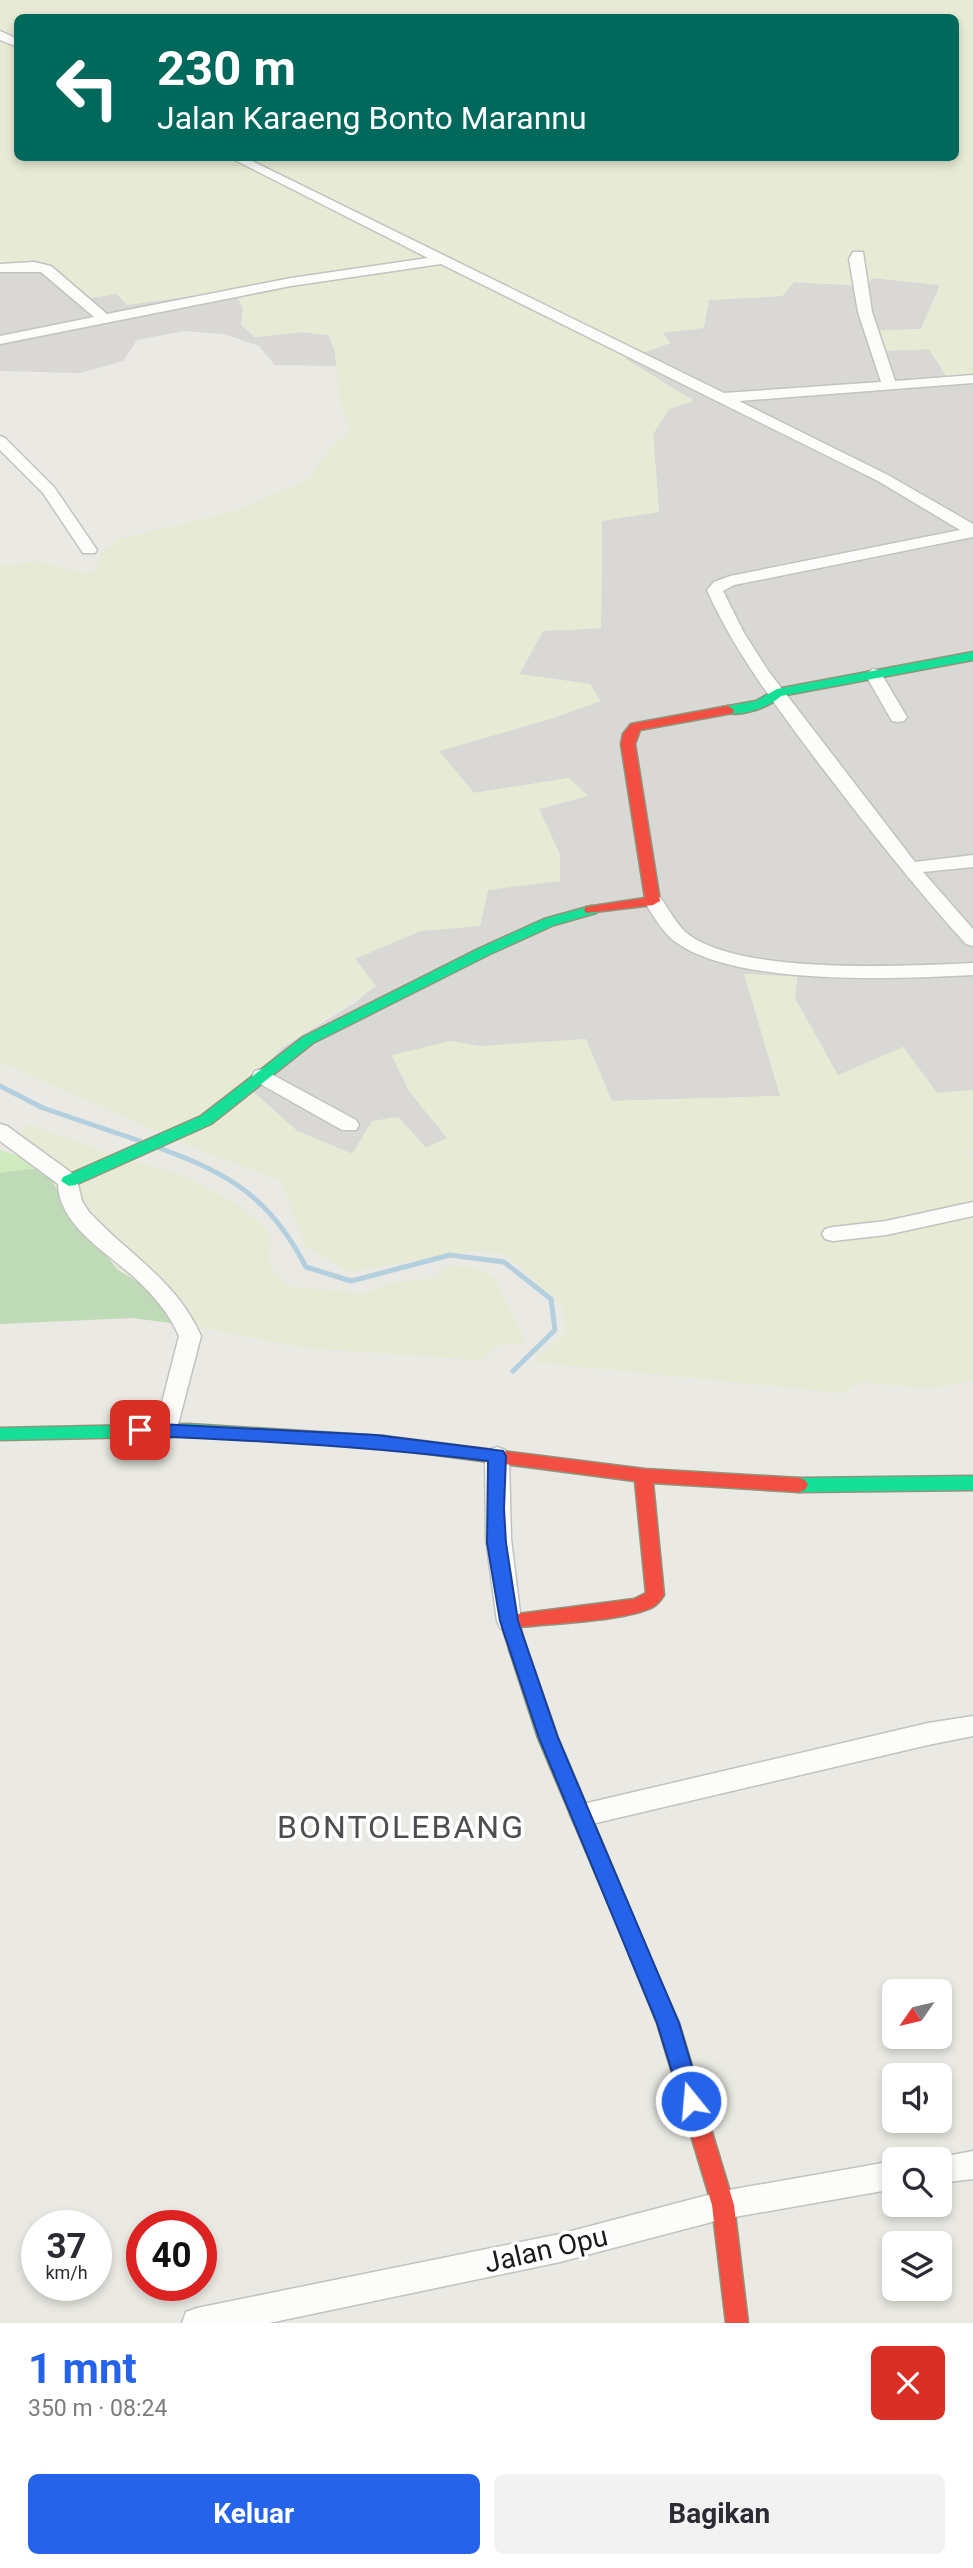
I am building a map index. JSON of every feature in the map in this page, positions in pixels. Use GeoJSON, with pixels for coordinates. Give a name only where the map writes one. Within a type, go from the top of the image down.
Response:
{"type":"FeatureCollection","features":[{"type":"Feature","properties":{"kind":"street"},"geometry":{"type":"LineString","coordinates":[[243,161],[883,478],[973,532]]}},
{"type":"Feature","properties":{"kind":"street"},"geometry":{"type":"LineString","coordinates":[[858,255],[856,259],[861,272],[864,310],[884,362],[889,385]]}},
{"type":"Feature","properties":{"kind":"street"},"geometry":{"type":"LineString","coordinates":[[0,340],[291,282],[443,260]]}},
{"type":"Feature","properties":{"kind":"street"},"geometry":{"type":"LineString","coordinates":[[0,268],[34,266],[46,269],[103,318]]}},
{"type":"Feature","properties":{"kind":"street"},"geometry":{"type":"LineString","coordinates":[[722,398],[973,379]]}},
{"type":"Feature","properties":{"kind":"street"},"geometry":{"type":"LineString","coordinates":[[0,441],[48,490],[89,550]]}},
{"type":"Feature","properties":{"kind":"street"},"geometry":{"type":"LineString","coordinates":[[973,532],[716,587],[722,607],[739,638],[777,693],[839,778],[973,940]]}},
{"type":"Feature","properties":{"kind":"street"},"geometry":{"type":"LineString","coordinates":[[973,656],[777,693],[770,701],[762,704],[647,724],[633,729],[628,744],[653,901],[683,939],[720,956],[756,963],[841,971],[911,973],[973,969]]}},
{"type":"Feature","properties":{"kind":"street"},"geometry":{"type":"LineString","coordinates":[[873,674],[898,717]]}},
{"type":"Feature","properties":{"kind":"street"},"geometry":{"type":"LineString","coordinates":[[911,868],[973,861]]}},
{"type":"Feature","properties":{"kind":"street"},"geometry":{"type":"LineString","coordinates":[[68,1181],[206,1120],[308,1040],[485,951],[549,922],[598,908],[653,901]]}},
{"type":"Feature","properties":{"kind":"street"},"geometry":{"type":"LineString","coordinates":[[262,1076],[349,1125]]}},
{"type":"Feature","properties":{"kind":"street"},"geometry":{"type":"LineString","coordinates":[[0,1131],[68,1181],[69,1196],[74,1208],[174,1305],[185,1324],[190,1336],[167,1430]]}},
{"type":"Feature","properties":{"kind":"street"},"geometry":{"type":"LineString","coordinates":[[833,1234],[886,1228],[973,1209]]}},
{"type":"Feature","properties":{"kind":"street"},"geometry":{"type":"LineString","coordinates":[[0,1434],[167,1430],[376,1441],[643,1476],[811,1488],[973,1483]]}},
{"type":"Feature","properties":{"kind":"street"},"geometry":{"type":"LineString","coordinates":[[497,1456],[497,1543],[509,1621],[548,1738],[583,1815],[668,2023],[723,2205],[737,2323]]}},
{"type":"Feature","properties":{"kind":"street"},"geometry":{"type":"LineString","coordinates":[[509,1621],[635,1606],[649,1601],[655,1595],[643,1476]]}},
{"type":"Feature","properties":{"kind":"street"},"geometry":{"type":"LineString","coordinates":[[583,1815],[928,1734],[973,1726]]}},
{"type":"Feature","properties":{"kind":"street"},"geometry":{"type":"LineString","coordinates":[[952,2168],[973,2165]]}},
{"type":"Feature","properties":{"kind":"street","name":"Jalan Opu"},"geometry":{"type":"LineString","coordinates":[[197,2323],[560,2248],[723,2205],[882,2177]]}},
{"type":"Feature","properties":{"kind":"shaded area"},"geometry":{"type":"Polygon","coordinates":[[[0,267],[36,267],[75,300],[117,294],[127,305],[234,290],[243,308],[241,325],[255,337],[302,332],[328,335],[335,351],[336,366],[275,365],[259,346],[224,334],[184,331],[137,340],[123,361],[80,373],[0,371],[0,267]]]}},
{"type":"Feature","properties":{"kind":"shaded area"},"geometry":{"type":"Polygon","coordinates":[[[872,278],[940,285],[921,329],[873,331],[883,351],[929,349],[948,378],[973,377],[973,1090],[937,1093],[903,1047],[838,1076],[795,998],[797,977],[745,974],[781,1096],[612,1101],[479,1046],[451,1041],[392,1056],[409,1091],[448,1138],[426,1148],[398,1117],[353,1154],[297,1131],[249,1088],[281,1048],[356,1002],[375,986],[355,959],[420,931],[480,926],[488,890],[560,855],[539,809],[587,796],[569,778],[474,793],[439,751],[550,719],[600,701],[590,684],[519,675],[543,631],[601,628],[602,521],[659,511],[653,434],[669,409],[693,400],[625,359],[670,343],[662,333],[709,300],[782,296],[794,282],[866,286],[872,278]]]}},
{"type":"Feature","properties":{"kind":"green space"},"geometry":{"type":"Polygon","coordinates":[[[0,0],[973,0],[973,377],[948,379],[929,349],[883,351],[872,331],[921,329],[940,285],[873,278],[866,286],[794,282],[782,296],[709,300],[704,328],[663,333],[670,343],[626,359],[694,401],[669,409],[653,434],[659,512],[602,521],[601,628],[543,631],[519,674],[590,684],[601,701],[550,719],[439,751],[474,793],[569,778],[588,796],[539,809],[560,855],[560,881],[488,890],[480,926],[420,931],[355,959],[376,986],[281,1048],[249,1088],[297,1131],[352,1154],[372,1121],[398,1117],[426,1148],[447,1138],[409,1091],[392,1055],[451,1041],[479,1046],[586,1039],[612,1101],[780,1096],[744,974],[797,977],[795,999],[838,1075],[903,1047],[937,1093],[973,1090],[973,1150],[968,1151],[973,1158],[973,1380],[929,1389],[861,1382],[841,1393],[532,1362],[566,1332],[562,1306],[505,1254],[472,1251],[349,1272],[304,1245],[281,1181],[195,1148],[0,1062],[0,564],[38,561],[82,573],[96,572],[101,553],[119,539],[232,512],[307,480],[331,447],[350,433],[340,403],[335,351],[328,335],[302,332],[255,337],[241,325],[243,308],[234,290],[127,305],[117,294],[75,300],[36,267],[0,267],[0,0]]]}},
{"type":"Feature","properties":{"kind":"green space"},"geometry":{"type":"Polygon","coordinates":[[[27,1123],[118,1157],[183,1175],[240,1206],[271,1233],[269,1265],[290,1287],[366,1293],[388,1284],[434,1278],[447,1265],[474,1268],[495,1278],[526,1343],[502,1344],[493,1348],[481,1360],[305,1348],[187,1325],[161,1296],[119,1270],[71,1211],[53,1182],[60,1170],[19,1137],[27,1123]]]}},
{"type":"Feature","properties":{"kind":"green space"},"geometry":{"type":"Polygon","coordinates":[[[0,1150],[38,1162],[43,1170],[0,1173],[0,1150]]]}},
{"type":"Feature","properties":{"kind":"green space"},"geometry":{"type":"Polygon","coordinates":[[[30,1169],[60,1170],[53,1183],[71,1211],[118,1270],[161,1296],[187,1325],[132,1318],[0,1324],[0,1173],[30,1169]]]}},
{"type":"Feature","properties":{"kind":"waterway"},"geometry":{"type":"LineString","coordinates":[[0,1086],[43,1108],[140,1141]]}},
{"type":"Feature","properties":{"kind":"waterway"},"geometry":{"type":"LineString","coordinates":[[159,1148],[207,1168],[246,1191],[278,1223],[306,1267],[351,1281],[450,1255],[504,1262],[551,1299],[555,1330],[513,1371]]}},
{"type":"Feature","properties":{"kind":"traffic: fast"},"geometry":{"type":"LineString","coordinates":[[728,710],[761,704],[777,693],[973,656]]}},
{"type":"Feature","properties":{"kind":"traffic: fast"},"geometry":{"type":"LineString","coordinates":[[69,1181],[206,1120],[308,1040],[485,951],[549,922],[591,910]]}},
{"type":"Feature","properties":{"kind":"traffic: fast"},"geometry":{"type":"LineString","coordinates":[[0,1434],[188,1430],[383,1442]]}},
{"type":"Feature","properties":{"kind":"traffic: fast"},"geometry":{"type":"LineString","coordinates":[[799,1485],[973,1483]]}},
{"type":"Feature","properties":{"kind":"traffic: fast"},"geometry":{"type":"LineString","coordinates":[[518,1649],[548,1738],[639,1954]]}},
{"type":"Feature","properties":{"kind":"traffic: jam"},"geometry":{"type":"LineString","coordinates":[[591,910],[653,901],[628,744],[630,734],[636,727],[728,710]]}},
{"type":"Feature","properties":{"kind":"traffic: jam"},"geometry":{"type":"LineString","coordinates":[[383,1442],[645,1476],[799,1485]]}},
{"type":"Feature","properties":{"kind":"traffic: jam"},"geometry":{"type":"LineString","coordinates":[[518,1649],[509,1621],[635,1606],[649,1601],[655,1595],[643,1476]]}},
{"type":"Feature","properties":{"kind":"traffic: jam"},"geometry":{"type":"LineString","coordinates":[[639,1954],[668,2023],[723,2205],[737,2323]]}},
{"type":"Feature","properties":{"kind":"district","name":"BONTOLEBANG"},"geometry":{"type":"Point","coordinates":[401,1827]}},
{"type":"Feature","properties":{"kind":"route"},"geometry":{"type":"LineString","coordinates":[[140,1430],[376,1441],[497,1456],[497,1543],[509,1621],[548,1738],[583,1815],[668,2023],[691,2101]]}}]}
